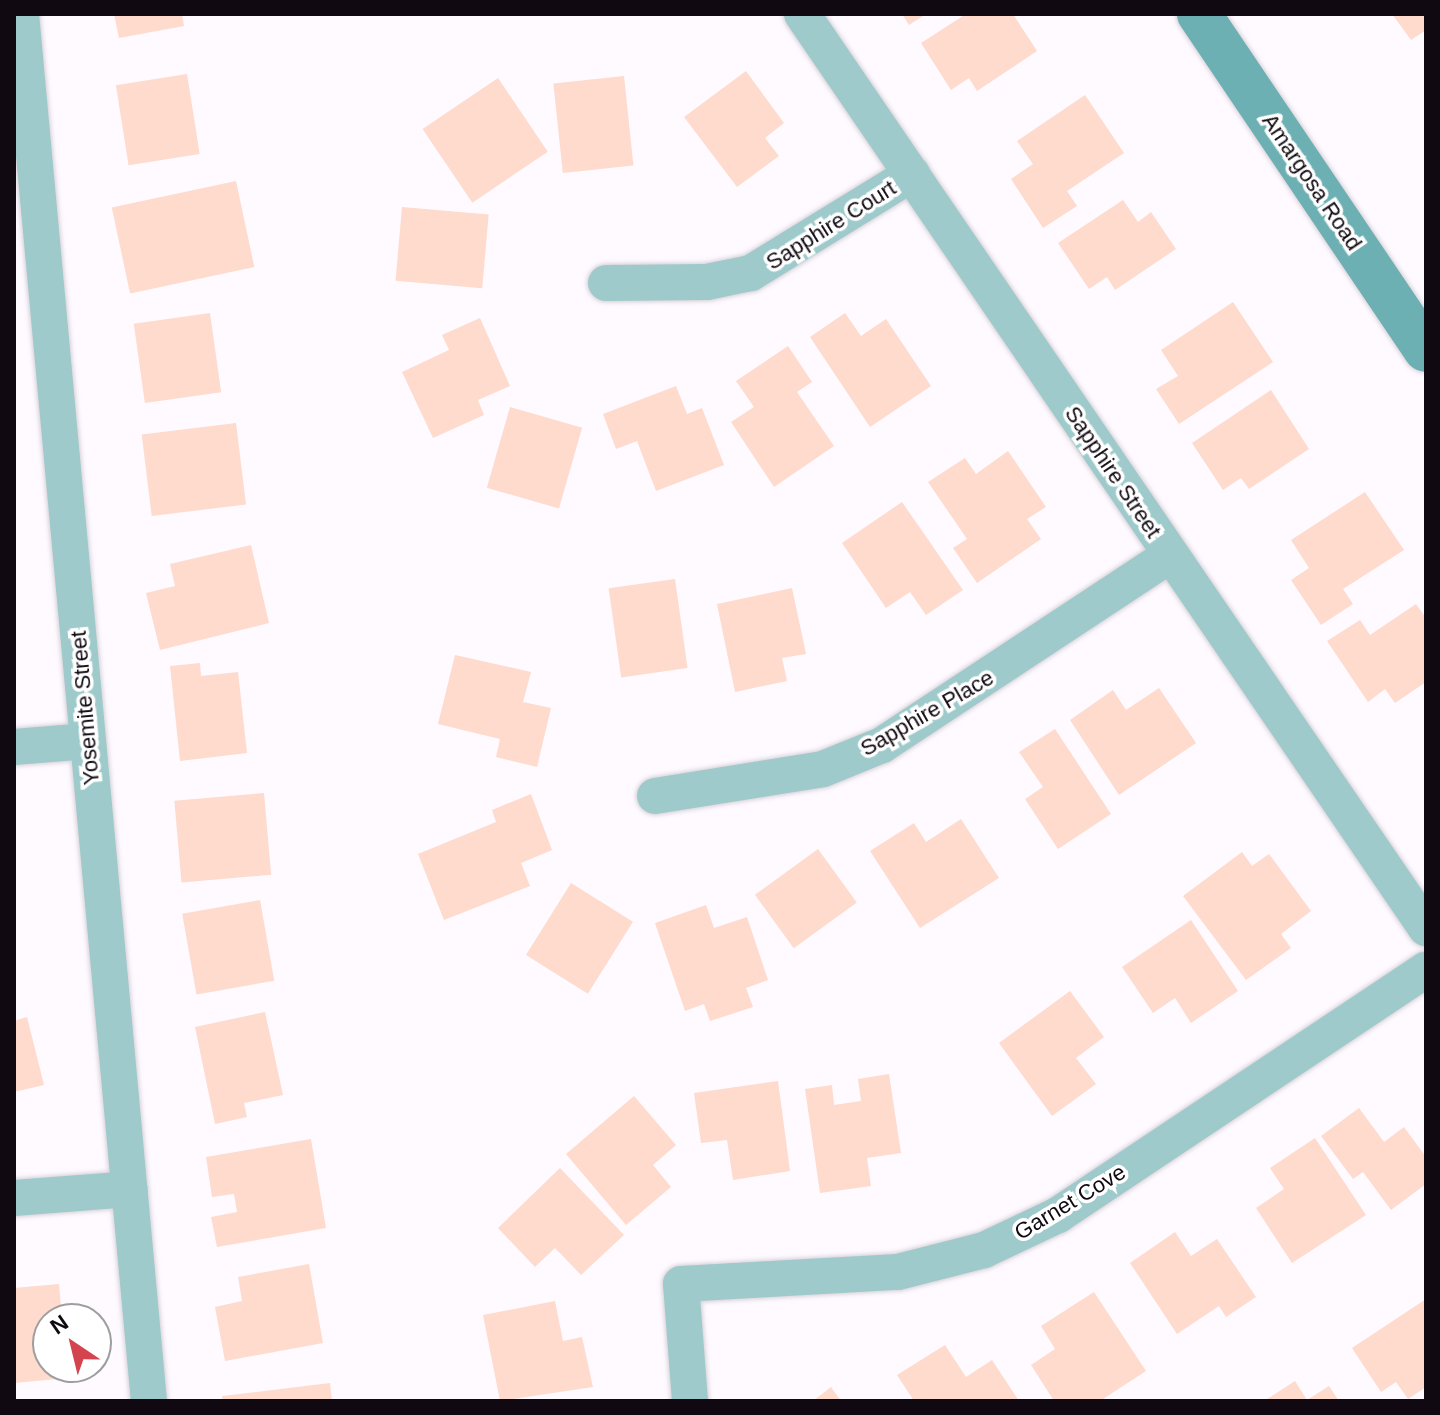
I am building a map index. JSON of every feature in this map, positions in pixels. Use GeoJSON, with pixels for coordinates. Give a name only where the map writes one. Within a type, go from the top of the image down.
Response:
{"type":"FeatureCollection","features":[{"type":"Feature","properties":{"kind":"main road","name":"Amargosa Road"},"geometry":{"type":"LineString","coordinates":[[1199,14],[1426,350]]}},
{"type":"Feature","properties":{"kind":"street","name":"Yosemite Street"},"geometry":{"type":"LineString","coordinates":[[21,14],[30,290],[88,741],[149,1401]]}},
{"type":"Feature","properties":{"kind":"street","name":"Sapphire Street"},"geometry":{"type":"LineString","coordinates":[[802,14],[1169,556],[1426,928]]}},
{"type":"Feature","properties":{"kind":"street","name":"Sapphire Court"},"geometry":{"type":"LineString","coordinates":[[606,283],[707,282],[751,273],[912,174]]}},
{"type":"Feature","properties":{"kind":"street","name":"Sapphire Place"},"geometry":{"type":"LineString","coordinates":[[655,796],[823,769],[882,745],[1169,556]]}},
{"type":"Feature","properties":{"kind":"street"},"geometry":{"type":"LineString","coordinates":[[14,747],[88,741]]}},
{"type":"Feature","properties":{"kind":"street","name":"Garnet Cove"},"geometry":{"type":"LineString","coordinates":[[690,1401],[681,1284],[898,1272],[984,1250],[1058,1215],[1426,970]]}},
{"type":"Feature","properties":{"kind":"street"},"geometry":{"type":"LineString","coordinates":[[14,1198],[130,1189]]}},
{"type":"Feature","properties":{"kind":"building"},"geometry":{"type":"Polygon","coordinates":[[[114,14],[182,14],[184,26],[119,38],[114,14]]]}},
{"type":"Feature","properties":{"kind":"building"},"geometry":{"type":"Polygon","coordinates":[[[902,14],[926,14],[909,25],[902,14]]]}},
{"type":"Feature","properties":{"kind":"building"},"geometry":{"type":"Polygon","coordinates":[[[966,14],[1013,14],[1037,51],[977,91],[969,78],[951,90],[921,43],[966,14]]]}},
{"type":"Feature","properties":{"kind":"building"},"geometry":{"type":"Polygon","coordinates":[[[1392,14],[1426,14],[1426,30],[1411,40],[1392,14]]]}},
{"type":"Feature","properties":{"kind":"building"},"geometry":{"type":"Polygon","coordinates":[[[746,71],[784,123],[765,138],[779,156],[737,187],[684,117],[746,71]]]}},
{"type":"Feature","properties":{"kind":"building"},"geometry":{"type":"Polygon","coordinates":[[[187,74],[200,154],[129,165],[116,85],[187,74]]]}},
{"type":"Feature","properties":{"kind":"building"},"geometry":{"type":"Polygon","coordinates":[[[624,76],[633,166],[563,173],[553,83],[624,76]]]}},
{"type":"Feature","properties":{"kind":"building"},"geometry":{"type":"Polygon","coordinates":[[[498,78],[548,152],[472,203],[423,129],[498,78]]]}},
{"type":"Feature","properties":{"kind":"building"},"geometry":{"type":"Polygon","coordinates":[[[1085,95],[1124,153],[1067,191],[1077,206],[1043,228],[1011,179],[1033,164],[1017,141],[1085,95]]]}},
{"type":"Feature","properties":{"kind":"building"},"geometry":{"type":"Polygon","coordinates":[[[236,181],[254,267],[130,293],[112,207],[236,181]]]}},
{"type":"Feature","properties":{"kind":"building"},"geometry":{"type":"Polygon","coordinates":[[[1123,200],[1138,222],[1151,212],[1176,249],[1115,290],[1107,277],[1089,289],[1058,243],[1123,200]]]}},
{"type":"Feature","properties":{"kind":"building"},"geometry":{"type":"Polygon","coordinates":[[[402,207],[489,215],[482,288],[396,281],[402,207]]]}},
{"type":"Feature","properties":{"kind":"building"},"geometry":{"type":"Polygon","coordinates":[[[1233,302],[1273,362],[1179,424],[1156,389],[1178,376],[1161,350],[1233,302]]]}},
{"type":"Feature","properties":{"kind":"building"},"geometry":{"type":"Polygon","coordinates":[[[210,313],[221,392],[145,403],[134,324],[210,313]]]}},
{"type":"Feature","properties":{"kind":"building"},"geometry":{"type":"Polygon","coordinates":[[[845,313],[861,336],[886,319],[931,386],[870,427],[810,337],[845,313]]]}},
{"type":"Feature","properties":{"kind":"building"},"geometry":{"type":"Polygon","coordinates":[[[480,318],[510,386],[478,400],[484,415],[433,438],[402,372],[449,350],[442,335],[480,318]]]}},
{"type":"Feature","properties":{"kind":"building"},"geometry":{"type":"Polygon","coordinates":[[[788,346],[812,382],[797,392],[834,446],[774,487],[731,422],[754,407],[736,381],[788,346]]]}},
{"type":"Feature","properties":{"kind":"building"},"geometry":{"type":"Polygon","coordinates":[[[676,386],[687,414],[702,408],[724,465],[656,491],[637,441],[616,449],[603,414],[676,386]]]}},
{"type":"Feature","properties":{"kind":"building"},"geometry":{"type":"Polygon","coordinates":[[[1271,390],[1309,449],[1249,489],[1241,478],[1223,490],[1192,443],[1271,390]]]}},
{"type":"Feature","properties":{"kind":"building"},"geometry":{"type":"Polygon","coordinates":[[[510,407],[582,428],[559,508],[487,488],[510,407]]]}},
{"type":"Feature","properties":{"kind":"building"},"geometry":{"type":"Polygon","coordinates":[[[236,423],[246,504],[152,516],[142,435],[236,423]]]}},
{"type":"Feature","properties":{"kind":"building"},"geometry":{"type":"Polygon","coordinates":[[[1008,451],[1046,507],[1027,519],[1041,539],[977,583],[953,548],[967,539],[928,482],[965,458],[976,474],[1008,451]]]}},
{"type":"Feature","properties":{"kind":"building"},"geometry":{"type":"Polygon","coordinates":[[[1365,492],[1404,550],[1343,589],[1353,604],[1321,625],[1291,580],[1309,568],[1291,540],[1365,492]]]}},
{"type":"Feature","properties":{"kind":"building"},"geometry":{"type":"Polygon","coordinates":[[[902,502],[963,590],[926,615],[910,592],[886,608],[842,543],[902,502]]]}},
{"type":"Feature","properties":{"kind":"building"},"geometry":{"type":"Polygon","coordinates":[[[251,545],[269,623],[160,650],[146,593],[175,586],[170,564],[251,545]]]}},
{"type":"Feature","properties":{"kind":"building"},"geometry":{"type":"Polygon","coordinates":[[[675,579],[688,668],[621,677],[609,588],[675,579]]]}},
{"type":"Feature","properties":{"kind":"building"},"geometry":{"type":"Polygon","coordinates":[[[792,588],[806,654],[782,658],[787,681],[735,692],[717,604],[792,588]]]}},
{"type":"Feature","properties":{"kind":"building"},"geometry":{"type":"Polygon","coordinates":[[[1416,604],[1426,618],[1426,682],[1395,703],[1385,689],[1368,702],[1327,641],[1360,620],[1370,635],[1416,604]]]}},
{"type":"Feature","properties":{"kind":"building"},"geometry":{"type":"Polygon","coordinates":[[[455,655],[531,672],[523,702],[551,708],[537,767],[496,757],[500,739],[438,724],[455,655]]]}},
{"type":"Feature","properties":{"kind":"building"},"geometry":{"type":"Polygon","coordinates":[[[200,663],[201,676],[238,672],[247,753],[180,761],[170,666],[200,663]]]}},
{"type":"Feature","properties":{"kind":"building"},"geometry":{"type":"Polygon","coordinates":[[[1159,688],[1196,743],[1119,795],[1070,720],[1113,690],[1126,710],[1159,688]]]}},
{"type":"Feature","properties":{"kind":"building"},"geometry":{"type":"Polygon","coordinates":[[[1055,729],[1111,814],[1058,849],[1025,799],[1043,787],[1019,752],[1055,729]]]}},
{"type":"Feature","properties":{"kind":"building"},"geometry":{"type":"Polygon","coordinates":[[[264,793],[271,875],[181,883],[174,801],[264,793]]]}},
{"type":"Feature","properties":{"kind":"building"},"geometry":{"type":"Polygon","coordinates":[[[531,794],[552,850],[521,863],[530,886],[444,920],[418,854],[496,822],[492,810],[531,794]]]}},
{"type":"Feature","properties":{"kind":"building"},"geometry":{"type":"Polygon","coordinates":[[[961,819],[999,878],[920,928],[870,851],[914,823],[926,842],[961,819]]]}},
{"type":"Feature","properties":{"kind":"building"},"geometry":{"type":"Polygon","coordinates":[[[818,849],[857,902],[794,948],[755,895],[818,849]]]}},
{"type":"Feature","properties":{"kind":"building"},"geometry":{"type":"Polygon","coordinates":[[[1242,852],[1252,866],[1269,854],[1311,911],[1281,934],[1291,948],[1246,980],[1183,896],[1242,852]]]}},
{"type":"Feature","properties":{"kind":"building"},"geometry":{"type":"Polygon","coordinates":[[[571,883],[633,922],[588,994],[526,955],[571,883]]]}},
{"type":"Feature","properties":{"kind":"building"},"geometry":{"type":"Polygon","coordinates":[[[260,900],[274,981],[196,994],[182,914],[260,900]]]}},
{"type":"Feature","properties":{"kind":"building"},"geometry":{"type":"Polygon","coordinates":[[[706,905],[714,928],[747,917],[768,980],[746,988],[753,1007],[710,1021],[704,1004],[685,1011],[655,923],[706,905]]]}},
{"type":"Feature","properties":{"kind":"building"},"geometry":{"type":"Polygon","coordinates":[[[1191,920],[1238,991],[1191,1023],[1175,998],[1153,1013],[1122,967],[1191,920]]]}},
{"type":"Feature","properties":{"kind":"building"},"geometry":{"type":"Polygon","coordinates":[[[1070,991],[1104,1037],[1076,1058],[1096,1084],[1052,1116],[999,1043],[1070,991]]]}},
{"type":"Feature","properties":{"kind":"building"},"geometry":{"type":"Polygon","coordinates":[[[265,1012],[283,1095],[244,1103],[247,1117],[215,1124],[195,1027],[265,1012]]]}},
{"type":"Feature","properties":{"kind":"building"},"geometry":{"type":"Polygon","coordinates":[[[27,1017],[44,1085],[14,1092],[14,1021],[27,1017]]]}},
{"type":"Feature","properties":{"kind":"building"},"geometry":{"type":"Polygon","coordinates":[[[889,1074],[901,1153],[867,1158],[871,1186],[820,1193],[805,1089],[832,1085],[834,1105],[861,1101],[858,1079],[889,1074]]]}},
{"type":"Feature","properties":{"kind":"building"},"geometry":{"type":"Polygon","coordinates":[[[778,1081],[790,1171],[733,1180],[727,1140],[701,1143],[694,1093],[778,1081]]]}},
{"type":"Feature","properties":{"kind":"building"},"geometry":{"type":"Polygon","coordinates":[[[634,1096],[676,1145],[653,1165],[671,1187],[626,1225],[566,1154],[634,1096]]]}},
{"type":"Feature","properties":{"kind":"building"},"geometry":{"type":"Polygon","coordinates":[[[1359,1108],[1384,1142],[1404,1127],[1426,1157],[1426,1184],[1391,1210],[1363,1172],[1353,1179],[1321,1136],[1359,1108]]]}},
{"type":"Feature","properties":{"kind":"building"},"geometry":{"type":"Polygon","coordinates":[[[1315,1138],[1366,1215],[1292,1263],[1256,1208],[1284,1189],[1270,1168],[1315,1138]]]}},
{"type":"Feature","properties":{"kind":"building"},"geometry":{"type":"Polygon","coordinates":[[[311,1139],[326,1228],[217,1247],[211,1217],[237,1212],[234,1194],[212,1197],[206,1157],[311,1139]]]}},
{"type":"Feature","properties":{"kind":"building"},"geometry":{"type":"Polygon","coordinates":[[[560,1168],[624,1235],[581,1275],[555,1248],[535,1267],[498,1228],[560,1168]]]}},
{"type":"Feature","properties":{"kind":"building"},"geometry":{"type":"Polygon","coordinates":[[[1175,1232],[1191,1256],[1217,1239],[1256,1297],[1226,1317],[1219,1306],[1177,1334],[1130,1263],[1175,1232]]]}},
{"type":"Feature","properties":{"kind":"building"},"geometry":{"type":"Polygon","coordinates":[[[309,1264],[323,1343],[225,1361],[215,1307],[242,1301],[238,1277],[309,1264]]]}},
{"type":"Feature","properties":{"kind":"building"},"geometry":{"type":"Polygon","coordinates":[[[59,1284],[61,1303],[32,1303],[32,1381],[14,1383],[14,1288],[59,1284]]]}},
{"type":"Feature","properties":{"kind":"building"},"geometry":{"type":"Polygon","coordinates":[[[1094,1292],[1146,1371],[1100,1401],[1054,1401],[1031,1365],[1055,1349],[1041,1326],[1094,1292]]]}},
{"type":"Feature","properties":{"kind":"building"},"geometry":{"type":"Polygon","coordinates":[[[1426,1299],[1426,1387],[1408,1399],[1396,1382],[1381,1392],[1352,1348],[1426,1299]]]}},
{"type":"Feature","properties":{"kind":"building"},"geometry":{"type":"Polygon","coordinates":[[[555,1301],[563,1341],[582,1337],[593,1387],[500,1401],[483,1315],[555,1301]]]}},
{"type":"Feature","properties":{"kind":"building"},"geometry":{"type":"Polygon","coordinates":[[[945,1345],[966,1377],[992,1360],[1019,1401],[914,1401],[897,1375],[945,1345]]]}},
{"type":"Feature","properties":{"kind":"building"},"geometry":{"type":"Polygon","coordinates":[[[1295,1381],[1307,1400],[1329,1386],[1339,1401],[1264,1401],[1295,1381]]]}},
{"type":"Feature","properties":{"kind":"building"},"geometry":{"type":"Polygon","coordinates":[[[330,1383],[332,1401],[223,1401],[222,1396],[330,1383]]]}},
{"type":"Feature","properties":{"kind":"building"},"geometry":{"type":"Polygon","coordinates":[[[831,1387],[841,1401],[813,1401],[831,1387]]]}}]}
